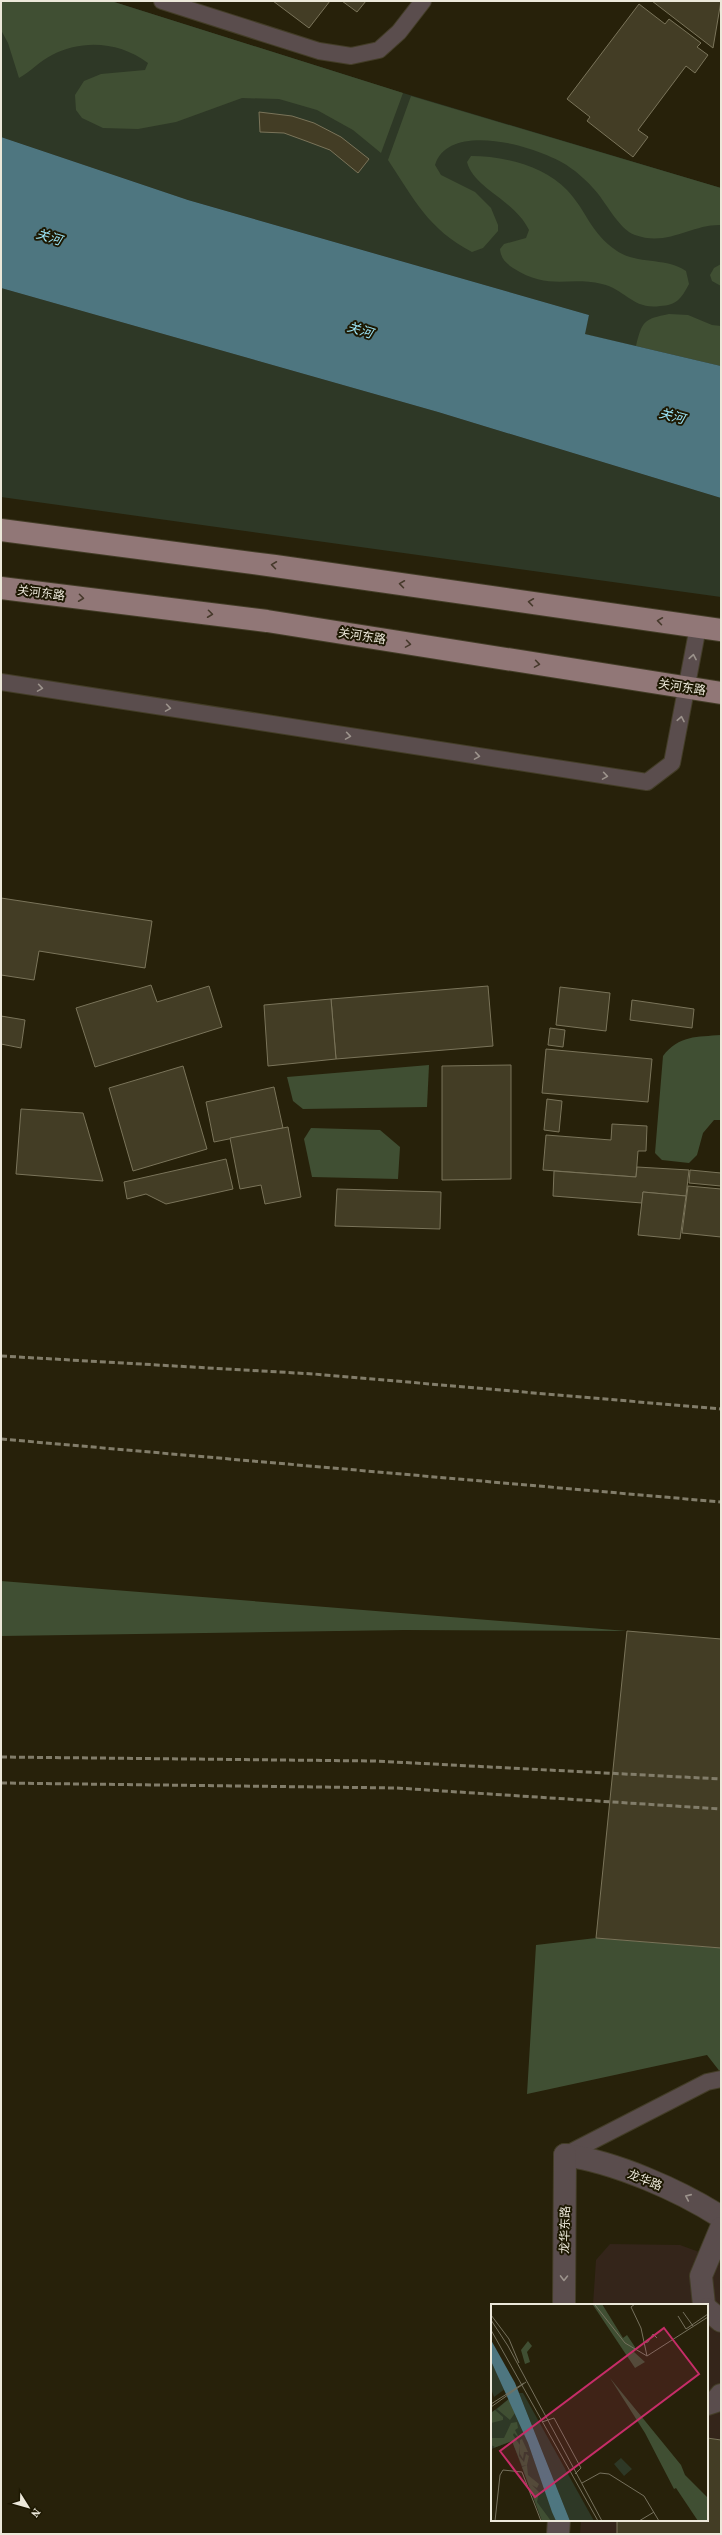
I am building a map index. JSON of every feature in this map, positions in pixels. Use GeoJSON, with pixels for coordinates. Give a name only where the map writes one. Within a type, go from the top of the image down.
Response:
{"type":"FeatureCollection","features":[{"type":"Feature","properties":{"kind":"main road"},"geometry":{"type":"LineString","coordinates":[[1,530],[275,566],[721,630]]}},
{"type":"Feature","properties":{"kind":"main road","name":"关河东路"},"geometry":{"type":"LineString","coordinates":[[1,588],[267,622],[721,693]]}},
{"type":"Feature","properties":{"kind":"street","name":"龙华路"},"geometry":{"type":"LineString","coordinates":[[565,2155],[590,2158],[684,2196],[721,2217]]}},
{"type":"Feature","properties":{"kind":"street","name":"龙华东路"},"geometry":{"type":"LineString","coordinates":[[564,2304],[565,2155]]}},
{"type":"Feature","properties":{"kind":"street"},"geometry":{"type":"LineString","coordinates":[[704,2304],[701,2276],[721,2228]]}},
{"type":"Feature","properties":{"kind":"street"},"geometry":{"type":"LineString","coordinates":[[708,2310],[721,2321]]}},
{"type":"Feature","properties":{"kind":"street"},"geometry":{"type":"LineString","coordinates":[[708,2404],[716,2401],[721,2395]]}},
{"type":"Feature","properties":{"kind":"street"},"geometry":{"type":"LineString","coordinates":[[558,2534],[559,2521]]}},
{"type":"Feature","properties":{"kind":"lane"},"geometry":{"type":"LineString","coordinates":[[162,1],[320,51],[351,56],[379,50],[399,32],[423,1]]}},
{"type":"Feature","properties":{"kind":"lane"},"geometry":{"type":"LineString","coordinates":[[1,682],[647,782],[672,763],[698,627]]}},
{"type":"Feature","properties":{"kind":"lane"},"geometry":{"type":"LineString","coordinates":[[565,2155],[707,2082],[721,2079]]}},
{"type":"Feature","properties":{"kind":"shaded area"},"geometry":{"type":"Polygon","coordinates":[[[610,2244],[680,2245],[721,2260],[721,2534],[580,2534],[581,2521],[708,2521],[708,2304],[593,2304],[596,2260],[610,2244]]]}},
{"type":"Feature","properties":{"kind":"green space"},"geometry":{"type":"Polygon","coordinates":[[[1,1],[111,1],[403,93],[721,188],[721,366],[584,334],[589,315],[188,200],[1,137],[1,1]]]}},
{"type":"Feature","properties":{"kind":"green space"},"geometry":{"type":"Polygon","coordinates":[[[1,1],[111,1],[403,93],[381,153],[353,130],[317,110],[279,99],[242,98],[176,122],[138,129],[103,128],[82,118],[76,110],[75,95],[84,81],[101,74],[145,70],[148,63],[137,56],[113,47],[89,45],[64,50],[52,55],[19,78],[8,43],[1,30],[1,1]]]}},
{"type":"Feature","properties":{"kind":"green space"},"geometry":{"type":"Polygon","coordinates":[[[411,96],[721,188],[721,225],[700,228],[669,237],[647,238],[635,235],[623,227],[598,193],[589,184],[575,171],[562,162],[523,147],[500,142],[478,140],[459,143],[444,151],[435,165],[441,175],[475,192],[491,208],[498,225],[498,231],[483,248],[472,252],[457,243],[433,223],[414,200],[388,160],[411,96]]]}},
{"type":"Feature","properties":{"kind":"green space"},"geometry":{"type":"Polygon","coordinates":[[[471,156],[483,156],[509,160],[535,169],[558,182],[574,198],[601,237],[617,251],[634,258],[670,264],[686,271],[689,284],[683,294],[675,303],[651,306],[643,305],[617,290],[602,284],[578,281],[548,281],[526,275],[513,268],[504,260],[500,249],[504,244],[526,238],[529,230],[514,210],[478,180],[471,171],[467,162],[471,156]]]}},
{"type":"Feature","properties":{"kind":"green space"},"geometry":{"type":"Polygon","coordinates":[[[721,264],[721,286],[712,281],[710,275],[714,268],[721,264]]]}},
{"type":"Feature","properties":{"kind":"green space"},"geometry":{"type":"Polygon","coordinates":[[[1,288],[438,412],[721,498],[721,597],[1,497],[1,288]]]}},
{"type":"Feature","properties":{"kind":"green space"},"geometry":{"type":"Polygon","coordinates":[[[669,314],[688,315],[712,325],[721,326],[721,366],[636,346],[640,331],[645,322],[669,314]]]}},
{"type":"Feature","properties":{"kind":"green space"},"geometry":{"type":"Polygon","coordinates":[[[721,1035],[721,1120],[714,1120],[703,1133],[697,1155],[689,1163],[662,1160],[655,1153],[663,1056],[675,1044],[689,1038],[721,1035]]]}},
{"type":"Feature","properties":{"kind":"green space"},"geometry":{"type":"Polygon","coordinates":[[[429,1065],[427,1107],[303,1109],[293,1101],[287,1077],[429,1065]]]}},
{"type":"Feature","properties":{"kind":"green space"},"geometry":{"type":"Polygon","coordinates":[[[311,1128],[380,1130],[400,1147],[398,1179],[312,1177],[304,1139],[311,1128]]]}},
{"type":"Feature","properties":{"kind":"green space"},"geometry":{"type":"Polygon","coordinates":[[[1,1581],[627,1631],[404,1630],[1,1636],[1,1581]]]}},
{"type":"Feature","properties":{"kind":"green space"},"geometry":{"type":"Polygon","coordinates":[[[596,1938],[721,1948],[721,2073],[707,2055],[527,2094],[536,1945],[596,1938]]]}},
{"type":"Feature","properties":{"kind":"water","name":"关河"},"geometry":{"type":"Polygon","coordinates":[[[1,137],[188,200],[589,315],[585,334],[721,366],[721,498],[438,412],[1,288],[1,137]]]}},
{"type":"Feature","properties":{"kind":"building"},"geometry":{"type":"Polygon","coordinates":[[[273,1],[330,1],[309,28],[273,1]]]}},
{"type":"Feature","properties":{"kind":"building"},"geometry":{"type":"Polygon","coordinates":[[[342,1],[366,1],[357,12],[342,1]]]}},
{"type":"Feature","properties":{"kind":"building"},"geometry":{"type":"Polygon","coordinates":[[[652,1],[721,1],[713,48],[652,1]]]}},
{"type":"Feature","properties":{"kind":"building"},"geometry":{"type":"Polygon","coordinates":[[[639,4],[665,24],[669,19],[701,43],[697,47],[708,55],[695,73],[686,66],[638,130],[648,137],[633,157],[587,121],[590,117],[567,99],[639,4]]]}},
{"type":"Feature","properties":{"kind":"building"},"geometry":{"type":"Polygon","coordinates":[[[259,112],[292,116],[314,123],[341,137],[369,159],[358,173],[330,150],[284,133],[260,132],[259,112]]]}},
{"type":"Feature","properties":{"kind":"building"},"geometry":{"type":"Polygon","coordinates":[[[1,898],[152,921],[145,968],[39,951],[34,980],[1,975],[1,898]]]}},
{"type":"Feature","properties":{"kind":"building"},"geometry":{"type":"Polygon","coordinates":[[[151,985],[157,1002],[209,986],[222,1027],[95,1067],[76,1008],[151,985]]]}},
{"type":"Feature","properties":{"kind":"building"},"geometry":{"type":"Polygon","coordinates":[[[488,986],[493,1046],[336,1059],[331,999],[488,986]]]}},
{"type":"Feature","properties":{"kind":"building"},"geometry":{"type":"Polygon","coordinates":[[[560,987],[610,993],[606,1031],[556,1025],[560,987]]]}},
{"type":"Feature","properties":{"kind":"building"},"geometry":{"type":"Polygon","coordinates":[[[331,999],[336,1059],[268,1066],[264,1005],[331,999]]]}},
{"type":"Feature","properties":{"kind":"building"},"geometry":{"type":"Polygon","coordinates":[[[632,1000],[694,1009],[692,1028],[630,1020],[632,1000]]]}},
{"type":"Feature","properties":{"kind":"building"},"geometry":{"type":"Polygon","coordinates":[[[1,1016],[25,1020],[21,1048],[1,1044],[1,1016]]]}},
{"type":"Feature","properties":{"kind":"building"},"geometry":{"type":"Polygon","coordinates":[[[550,1028],[565,1030],[563,1047],[548,1045],[550,1028]]]}},
{"type":"Feature","properties":{"kind":"building"},"geometry":{"type":"Polygon","coordinates":[[[546,1049],[652,1059],[648,1102],[542,1093],[546,1049]]]}},
{"type":"Feature","properties":{"kind":"building"},"geometry":{"type":"Polygon","coordinates":[[[511,1065],[511,1179],[442,1180],[442,1066],[511,1065]]]}},
{"type":"Feature","properties":{"kind":"building"},"geometry":{"type":"Polygon","coordinates":[[[183,1066],[207,1149],[133,1171],[109,1088],[183,1066]]]}},
{"type":"Feature","properties":{"kind":"building"},"geometry":{"type":"Polygon","coordinates":[[[274,1087],[283,1128],[214,1142],[206,1102],[274,1087]]]}},
{"type":"Feature","properties":{"kind":"building"},"geometry":{"type":"Polygon","coordinates":[[[547,1099],[562,1101],[559,1132],[544,1130],[547,1099]]]}},
{"type":"Feature","properties":{"kind":"building"},"geometry":{"type":"Polygon","coordinates":[[[21,1109],[83,1113],[103,1181],[16,1174],[21,1109]]]}},
{"type":"Feature","properties":{"kind":"building"},"geometry":{"type":"Polygon","coordinates":[[[612,1124],[647,1126],[646,1151],[638,1151],[636,1177],[543,1170],[546,1135],[611,1140],[612,1124]]]}},
{"type":"Feature","properties":{"kind":"building"},"geometry":{"type":"Polygon","coordinates":[[[288,1127],[301,1197],[265,1204],[261,1185],[240,1189],[230,1138],[288,1127]]]}},
{"type":"Feature","properties":{"kind":"building"},"geometry":{"type":"Polygon","coordinates":[[[226,1159],[233,1189],[166,1204],[146,1194],[127,1199],[124,1182],[226,1159]]]}},
{"type":"Feature","properties":{"kind":"building"},"geometry":{"type":"Polygon","coordinates":[[[637,1167],[689,1170],[686,1196],[643,1192],[642,1203],[553,1196],[554,1171],[636,1177],[637,1167]]]}},
{"type":"Feature","properties":{"kind":"building"},"geometry":{"type":"Polygon","coordinates":[[[690,1170],[721,1173],[721,1186],[689,1183],[690,1170]]]}},
{"type":"Feature","properties":{"kind":"building"},"geometry":{"type":"Polygon","coordinates":[[[688,1186],[721,1189],[721,1237],[682,1233],[688,1186]]]}},
{"type":"Feature","properties":{"kind":"building"},"geometry":{"type":"Polygon","coordinates":[[[337,1189],[441,1192],[440,1229],[335,1226],[337,1189]]]}},
{"type":"Feature","properties":{"kind":"building"},"geometry":{"type":"Polygon","coordinates":[[[643,1192],[686,1196],[680,1239],[638,1235],[643,1192]]]}},
{"type":"Feature","properties":{"kind":"building"},"geometry":{"type":"Polygon","coordinates":[[[627,1631],[721,1639],[721,1948],[596,1938],[627,1631]]]}},
{"type":"Feature","properties":{"kind":"building"},"geometry":{"type":"Polygon","coordinates":[[[708,2438],[721,2440],[721,2534],[617,2534],[617,2521],[708,2521],[708,2438]]]}},
{"type":"Feature","properties":{"kind":"railway"},"geometry":{"type":"LineString","coordinates":[[1,1356],[314,1374],[721,1409]]}},
{"type":"Feature","properties":{"kind":"railway"},"geometry":{"type":"LineString","coordinates":[[1,1439],[721,1502]]}},
{"type":"Feature","properties":{"kind":"railway"},"geometry":{"type":"LineString","coordinates":[[1,1757],[375,1761],[721,1779]]}},
{"type":"Feature","properties":{"kind":"railway"},"geometry":{"type":"LineString","coordinates":[[1,1783],[397,1788],[721,1809]]}}]}
